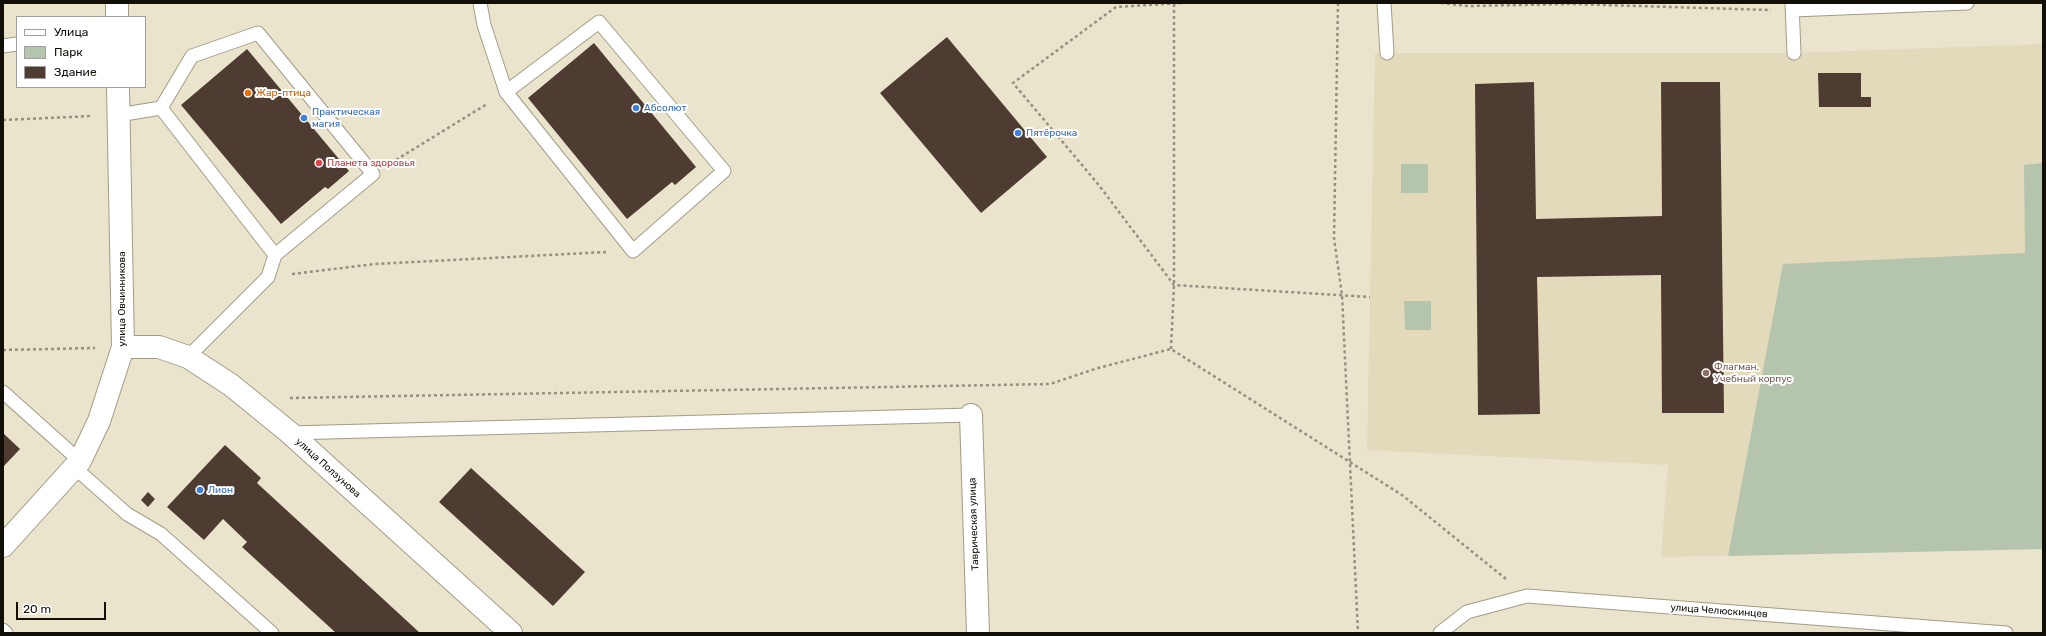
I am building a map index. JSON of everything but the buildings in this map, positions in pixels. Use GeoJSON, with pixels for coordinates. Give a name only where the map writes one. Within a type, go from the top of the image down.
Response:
{"type":"FeatureCollection","features":[{"type":"Feature","properties":{"kind":"street"},"geometry":{"type":"LineString","coordinates":[[117,3],[117,16]]}},
{"type":"Feature","properties":{"kind":"street","name":"улица Овчинникова"},"geometry":{"type":"LineString","coordinates":[[3,546],[78,464],[99,421],[124,347],[118,88]]}},
{"type":"Feature","properties":{"kind":"street","name":"улица Ползунова"},"geometry":{"type":"LineString","coordinates":[[124,347],[159,347],[188,357],[231,385],[290,434],[511,633]]}},
{"type":"Feature","properties":{"kind":"street","name":"Таврическая улица"},"geometry":{"type":"LineString","coordinates":[[970,415],[978,633]]}},
{"type":"Feature","properties":{"kind":"lane"},"geometry":{"type":"LineString","coordinates":[[480,3],[484,25],[506,92],[633,251],[724,171],[599,22],[506,92]]}},
{"type":"Feature","properties":{"kind":"lane"},"geometry":{"type":"LineString","coordinates":[[1384,3],[1387,53]]}},
{"type":"Feature","properties":{"kind":"lane"},"geometry":{"type":"LineString","coordinates":[[1794,53],[1792,7],[1967,3]]}},
{"type":"Feature","properties":{"kind":"lane"},"geometry":{"type":"LineString","coordinates":[[118,115],[161,108],[192,56],[258,33],[373,174],[275,255],[268,277],[188,357]]}},
{"type":"Feature","properties":{"kind":"lane"},"geometry":{"type":"LineString","coordinates":[[3,46],[16,44]]}},
{"type":"Feature","properties":{"kind":"lane"},"geometry":{"type":"LineString","coordinates":[[161,108],[275,255]]}},
{"type":"Feature","properties":{"kind":"lane"},"geometry":{"type":"LineString","coordinates":[[3,392],[128,514],[161,534],[272,633]]}},
{"type":"Feature","properties":{"kind":"lane"},"geometry":{"type":"LineString","coordinates":[[290,434],[970,415]]}},
{"type":"Feature","properties":{"kind":"lane","name":"улица Челюскинцев"},"geometry":{"type":"LineString","coordinates":[[1440,633],[1468,612],[1527,596],[2006,633]]}},
{"type":"Feature","properties":{"kind":"lane"},"geometry":{"type":"LineString","coordinates":[[3,630],[6,633]]}},
{"type":"Feature","properties":{"kind":"path"},"geometry":{"type":"LineString","coordinates":[[1171,349],[1174,285],[1174,3]]}},
{"type":"Feature","properties":{"kind":"path"},"geometry":{"type":"LineString","coordinates":[[1182,3],[1116,7],[1013,83],[1098,184],[1174,285],[1370,296]]}},
{"type":"Feature","properties":{"kind":"path"},"geometry":{"type":"LineString","coordinates":[[1338,3],[1334,238],[1342,295],[1358,633]]}},
{"type":"Feature","properties":{"kind":"path"},"geometry":{"type":"LineString","coordinates":[[1441,3],[1468,6],[1571,4],[1792,7]]}},
{"type":"Feature","properties":{"kind":"path"},"geometry":{"type":"LineString","coordinates":[[373,174],[506,92]]}},
{"type":"Feature","properties":{"kind":"path"},"geometry":{"type":"LineString","coordinates":[[3,120],[118,115]]}},
{"type":"Feature","properties":{"kind":"path"},"geometry":{"type":"LineString","coordinates":[[268,277],[375,264],[633,251]]}},
{"type":"Feature","properties":{"kind":"path"},"geometry":{"type":"LineString","coordinates":[[3,350],[124,347]]}},
{"type":"Feature","properties":{"kind":"shaded area","name":"Флагман. Учебный корпус"},"geometry":{"type":"Polygon","coordinates":[[[2043,44],[2043,549],[1661,557],[1668,465],[1367,450],[1375,53],[1794,53],[2043,44]]]}},
{"type":"Feature","properties":{"kind":"green space"},"geometry":{"type":"Polygon","coordinates":[[[2043,163],[2043,549],[1728,556],[1783,264],[2025,253],[2024,165],[2043,163]]]}},
{"type":"Feature","properties":{"kind":"green space"},"geometry":{"type":"Polygon","coordinates":[[[1401,164],[1428,164],[1428,193],[1401,193],[1401,164]]]}},
{"type":"Feature","properties":{"kind":"green space"},"geometry":{"type":"Polygon","coordinates":[[[1404,301],[1431,301],[1431,330],[1405,330],[1404,301]]]}},
{"type":"Feature","properties":{"kind":"place","name":"Жар-птица"},"geometry":{"type":"Point","coordinates":[248,93]}},
{"type":"Feature","properties":{"kind":"place","name":"Абсолют"},"geometry":{"type":"Point","coordinates":[636,108]}},
{"type":"Feature","properties":{"kind":"place","name":"Практическая магия"},"geometry":{"type":"Point","coordinates":[304,118]}},
{"type":"Feature","properties":{"kind":"place","name":"Пятёрочка"},"geometry":{"type":"Point","coordinates":[1018,133]}},
{"type":"Feature","properties":{"kind":"place","name":"Планета здоровья"},"geometry":{"type":"Point","coordinates":[319,163]}},
{"type":"Feature","properties":{"kind":"place","name":"Флагман. Учебный корпус"},"geometry":{"type":"Point","coordinates":[1706,373]}},
{"type":"Feature","properties":{"kind":"place","name":"Лион"},"geometry":{"type":"Point","coordinates":[200,490]}}]}
